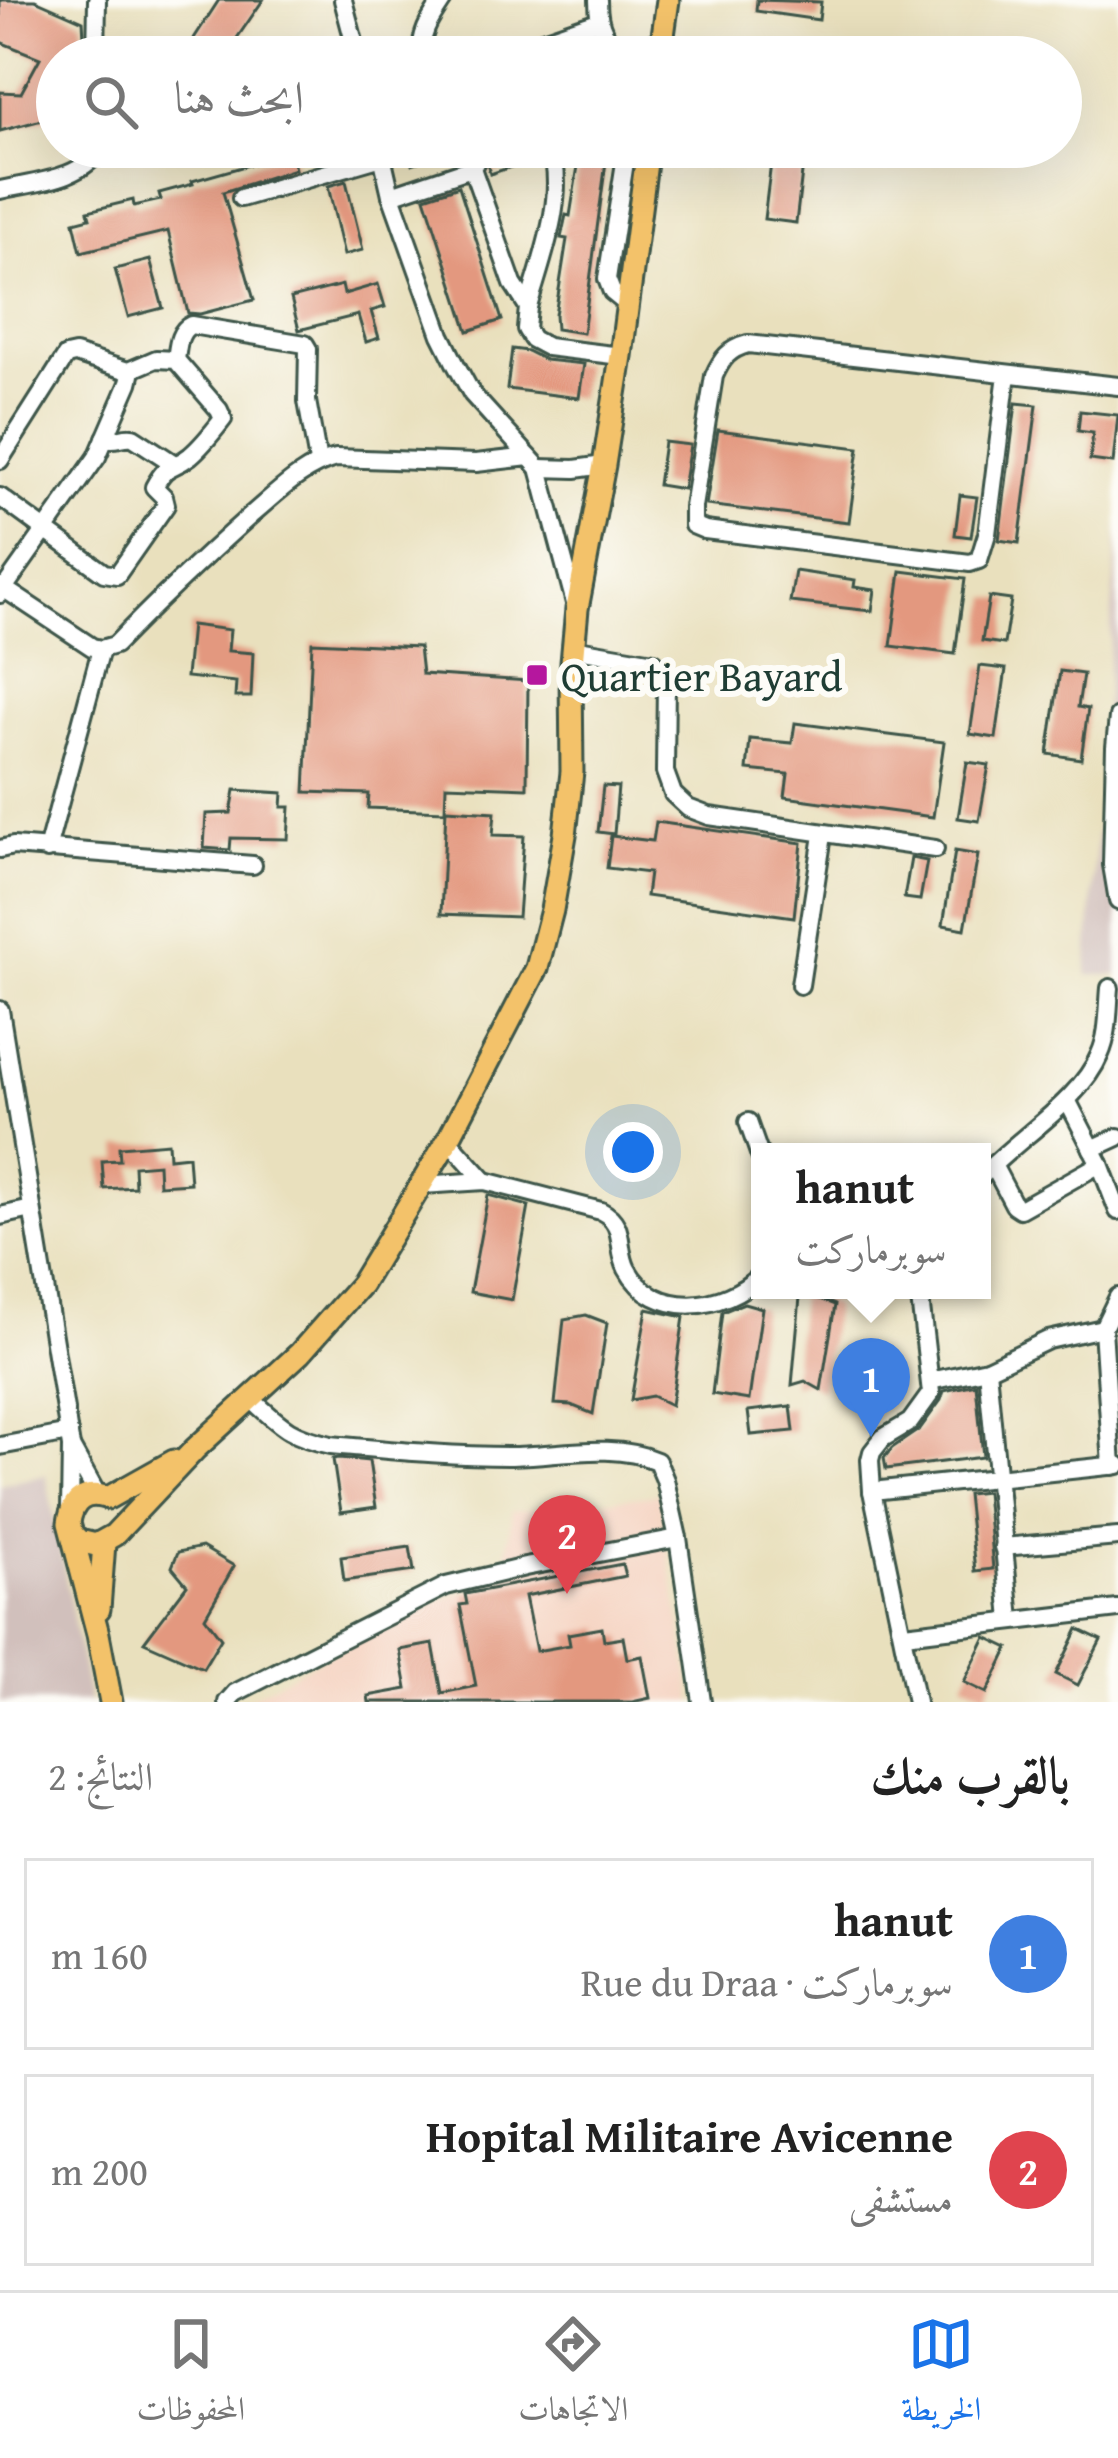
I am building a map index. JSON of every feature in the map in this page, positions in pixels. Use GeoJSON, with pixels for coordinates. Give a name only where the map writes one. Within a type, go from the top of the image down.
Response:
{"type":"FeatureCollection","features":[{"type":"Feature","properties":{"kind":"main road"},"geometry":{"type":"LineString","coordinates":[[663,36],[668,0]]}},
{"type":"Feature","properties":{"kind":"main road"},"geometry":{"type":"LineString","coordinates":[[73,1534],[87,1544],[109,1539],[350,1298],[448,1140],[537,968],[552,910],[572,772],[572,648],[621,356],[643,168]]}},
{"type":"Feature","properties":{"kind":"main road"},"geometry":{"type":"LineString","coordinates":[[111,1702],[70,1510],[86,1496],[102,1496],[195,1449]]}},
{"type":"Feature","properties":{"kind":"main road"},"geometry":{"type":"LineString","coordinates":[[98,1634],[109,1539],[119,1520],[118,1511],[102,1496]]}},
{"type":"Feature","properties":{"kind":"street"},"geometry":{"type":"LineString","coordinates":[[96,36],[97,0]]}},
{"type":"Feature","properties":{"kind":"street"},"geometry":{"type":"LineString","coordinates":[[343,0],[352,36]]}},
{"type":"Feature","properties":{"kind":"street"},"geometry":{"type":"LineString","coordinates":[[423,36],[443,0]]}},
{"type":"Feature","properties":{"kind":"street"},"geometry":{"type":"LineString","coordinates":[[598,0],[598,21],[606,36]]}},
{"type":"Feature","properties":{"kind":"street"},"geometry":{"type":"LineString","coordinates":[[554,36],[598,21]]}},
{"type":"Feature","properties":{"kind":"street"},"geometry":{"type":"LineString","coordinates":[[0,190],[83,168]]}},
{"type":"Feature","properties":{"kind":"street"},"geometry":{"type":"LineString","coordinates":[[242,198],[333,168]]}},
{"type":"Feature","properties":{"kind":"street"},"geometry":{"type":"LineString","coordinates":[[385,168],[441,335],[472,394],[534,462],[577,609]]}},
{"type":"Feature","properties":{"kind":"street"},"geometry":{"type":"LineString","coordinates":[[391,195],[472,168],[513,284],[528,307]]}},
{"type":"Feature","properties":{"kind":"street"},"geometry":{"type":"LineString","coordinates":[[556,168],[557,182],[526,329],[532,339],[547,347],[621,356]]}},
{"type":"Feature","properties":{"kind":"street"},"geometry":{"type":"LineString","coordinates":[[176,360],[180,337],[190,325],[304,344],[319,463]]}},
{"type":"Feature","properties":{"kind":"street"},"geometry":{"type":"LineString","coordinates":[[1007,374],[987,534],[979,560],[705,530],[694,525],[714,376],[733,348],[748,344],[1118,386]]}},
{"type":"Feature","properties":{"kind":"street"},"geometry":{"type":"LineString","coordinates":[[0,460],[66,356],[75,354],[128,371],[156,359],[176,360],[223,419],[192,454],[167,466],[154,487],[166,505],[117,575],[104,573],[0,497]]}},
{"type":"Feature","properties":{"kind":"street"},"geometry":{"type":"LineString","coordinates":[[128,371],[129,383],[97,457],[1,589],[101,650],[115,645],[204,557],[319,463],[336,458],[534,462],[575,469],[604,465]]}},
{"type":"Feature","properties":{"kind":"street"},"geometry":{"type":"LineString","coordinates":[[105,438],[133,437],[173,464]]}},
{"type":"Feature","properties":{"kind":"street"},"geometry":{"type":"LineString","coordinates":[[572,648],[654,662],[666,681],[665,772],[673,794],[688,808],[710,817],[935,850]]}},
{"type":"Feature","properties":{"kind":"street"},"geometry":{"type":"LineString","coordinates":[[47,850],[101,650]]}},
{"type":"Feature","properties":{"kind":"street"},"geometry":{"type":"LineString","coordinates":[[1118,717],[1112,865],[1118,901]]}},
{"type":"Feature","properties":{"kind":"street"},"geometry":{"type":"LineString","coordinates":[[800,985],[823,835]]}},
{"type":"Feature","properties":{"kind":"street"},"geometry":{"type":"LineString","coordinates":[[0,849],[13,846],[253,865]]}},
{"type":"Feature","properties":{"kind":"street"},"geometry":{"type":"LineString","coordinates":[[991,1167],[1067,1100],[1102,1050],[1110,988]]}},
{"type":"Feature","properties":{"kind":"street"},"geometry":{"type":"LineString","coordinates":[[0,1010],[70,1440],[70,1510]]}},
{"type":"Feature","properties":{"kind":"street"},"geometry":{"type":"LineString","coordinates":[[1067,1100],[1118,1211]]}},
{"type":"Feature","properties":{"kind":"street"},"geometry":{"type":"LineString","coordinates":[[748,1122],[755,1143]]}},
{"type":"Feature","properties":{"kind":"street"},"geometry":{"type":"LineString","coordinates":[[991,1176],[1020,1209],[1118,1137]]}},
{"type":"Feature","properties":{"kind":"street"},"geometry":{"type":"LineString","coordinates":[[448,1140],[485,1181]]}},
{"type":"Feature","properties":{"kind":"street"},"geometry":{"type":"LineString","coordinates":[[422,1185],[485,1181],[602,1211],[619,1228],[625,1266],[652,1296],[666,1302],[695,1306],[723,1300],[751,1285]]}},
{"type":"Feature","properties":{"kind":"street"},"geometry":{"type":"LineString","coordinates":[[0,1216],[32,1209]]}},
{"type":"Feature","properties":{"kind":"street"},"geometry":{"type":"LineString","coordinates":[[872,1491],[1115,1466],[1103,1328],[1118,1297]]}},
{"type":"Feature","properties":{"kind":"street"},"geometry":{"type":"LineString","coordinates":[[916,1702],[872,1491],[870,1460],[883,1438],[910,1422],[931,1393],[920,1299]]}},
{"type":"Feature","properties":{"kind":"street"},"geometry":{"type":"LineString","coordinates":[[930,1381],[987,1369],[1048,1340],[1103,1328]]}},
{"type":"Feature","properties":{"kind":"street"},"geometry":{"type":"LineString","coordinates":[[987,1369],[1011,1620]]}},
{"type":"Feature","properties":{"kind":"street"},"geometry":{"type":"LineString","coordinates":[[250,1398],[288,1432],[331,1444],[474,1455],[620,1451],[656,1461],[678,1538],[702,1702]]}},
{"type":"Feature","properties":{"kind":"street"},"geometry":{"type":"LineString","coordinates":[[0,1446],[70,1440]]}},
{"type":"Feature","properties":{"kind":"street"},"geometry":{"type":"LineString","coordinates":[[70,1440],[102,1496]]}},
{"type":"Feature","properties":{"kind":"street"},"geometry":{"type":"LineString","coordinates":[[1003,1547],[1118,1537]]}},
{"type":"Feature","properties":{"kind":"street"},"geometry":{"type":"LineString","coordinates":[[227,1702],[265,1677],[446,1586],[678,1538]]}},
{"type":"Feature","properties":{"kind":"street"},"geometry":{"type":"LineString","coordinates":[[904,1634],[1118,1609]]}},
{"type":"Feature","properties":{"kind":"shaded area"},"geometry":{"type":"Polygon","coordinates":[[[1118,521],[1118,975],[1087,975],[1118,521]]]}},
{"type":"Feature","properties":{"kind":"shaded area"},"geometry":{"type":"Polygon","coordinates":[[[46,1475],[89,1702],[0,1702],[0,1485],[46,1475]]]}},
{"type":"Feature","properties":{"kind":"shaded area"},"geometry":{"type":"Polygon","coordinates":[[[659,1494],[693,1702],[241,1702],[413,1610],[504,1578],[512,1511],[659,1494]]]}},
{"type":"Feature","properties":{"kind":"building"},"geometry":{"type":"Polygon","coordinates":[[[0,0],[35,0],[83,21],[84,36],[36,36],[36,56],[0,42],[0,0]]]}},
{"type":"Feature","properties":{"kind":"building"},"geometry":{"type":"Polygon","coordinates":[[[219,0],[263,0],[238,36],[196,36],[219,0]]]}},
{"type":"Feature","properties":{"kind":"building"},"geometry":{"type":"Polygon","coordinates":[[[757,0],[821,2],[819,20],[756,11],[757,0]]]}},
{"type":"Feature","properties":{"kind":"building"},"geometry":{"type":"Polygon","coordinates":[[[36,65],[36,122],[0,131],[0,92],[21,93],[36,65]]]}},
{"type":"Feature","properties":{"kind":"building"},"geometry":{"type":"Polygon","coordinates":[[[238,168],[295,168],[223,192],[254,300],[188,313],[168,231],[81,252],[74,222],[90,218],[88,211],[133,200],[134,206],[161,200],[159,193],[238,168]]]}},
{"type":"Feature","properties":{"kind":"building"},"geometry":{"type":"Polygon","coordinates":[[[578,168],[605,168],[583,333],[556,329],[567,239],[561,238],[566,215],[570,216],[578,168]]]}},
{"type":"Feature","properties":{"kind":"building"},"geometry":{"type":"Polygon","coordinates":[[[770,168],[803,168],[796,223],[764,219],[770,168]]]}},
{"type":"Feature","properties":{"kind":"building"},"geometry":{"type":"Polygon","coordinates":[[[346,181],[363,250],[344,255],[328,186],[346,181]]]}},
{"type":"Feature","properties":{"kind":"building"},"geometry":{"type":"Polygon","coordinates":[[[459,186],[502,320],[468,331],[425,197],[459,186]]]}},
{"type":"Feature","properties":{"kind":"building"},"geometry":{"type":"Polygon","coordinates":[[[150,260],[163,308],[128,317],[115,269],[150,260]]]}},
{"type":"Feature","properties":{"kind":"building"},"geometry":{"type":"Polygon","coordinates":[[[378,284],[385,307],[371,311],[379,338],[366,342],[358,315],[299,330],[291,298],[342,285],[344,294],[378,284]]]}},
{"type":"Feature","properties":{"kind":"building"},"geometry":{"type":"Polygon","coordinates":[[[512,349],[545,360],[584,364],[579,398],[507,389],[512,349]]]}},
{"type":"Feature","properties":{"kind":"building"},"geometry":{"type":"Polygon","coordinates":[[[1016,403],[1037,405],[1019,543],[999,540],[1016,403]]]}},
{"type":"Feature","properties":{"kind":"building"},"geometry":{"type":"Polygon","coordinates":[[[1080,411],[1118,415],[1113,463],[1090,460],[1093,433],[1078,431],[1080,411]]]}},
{"type":"Feature","properties":{"kind":"building"},"geometry":{"type":"Polygon","coordinates":[[[718,430],[859,448],[849,522],[706,505],[718,430]]]}},
{"type":"Feature","properties":{"kind":"building"},"geometry":{"type":"Polygon","coordinates":[[[664,442],[690,445],[683,489],[658,485],[664,442]]]}},
{"type":"Feature","properties":{"kind":"building"},"geometry":{"type":"Polygon","coordinates":[[[960,495],[977,497],[971,537],[955,535],[960,495]]]}},
{"type":"Feature","properties":{"kind":"building"},"geometry":{"type":"Polygon","coordinates":[[[795,571],[855,580],[854,587],[875,590],[872,611],[790,602],[795,571]]]}},
{"type":"Feature","properties":{"kind":"building"},"geometry":{"type":"Polygon","coordinates":[[[901,571],[965,579],[955,654],[891,646],[901,571]]]}},
{"type":"Feature","properties":{"kind":"building"},"geometry":{"type":"Polygon","coordinates":[[[989,597],[1011,600],[1004,644],[982,641],[989,597]]]}},
{"type":"Feature","properties":{"kind":"building"},"geometry":{"type":"Polygon","coordinates":[[[191,625],[230,630],[228,651],[253,653],[251,697],[235,697],[236,682],[186,677],[191,625]]]}},
{"type":"Feature","properties":{"kind":"building"},"geometry":{"type":"Polygon","coordinates":[[[312,642],[419,647],[422,674],[528,681],[527,788],[446,785],[445,811],[368,808],[369,794],[305,792],[312,642]]]}},
{"type":"Feature","properties":{"kind":"building"},"geometry":{"type":"Polygon","coordinates":[[[980,666],[1006,669],[996,738],[970,734],[980,666]]]}},
{"type":"Feature","properties":{"kind":"building"},"geometry":{"type":"Polygon","coordinates":[[[1060,671],[1083,674],[1078,707],[1088,709],[1081,759],[1048,754],[1060,671]]]}},
{"type":"Feature","properties":{"kind":"building"},"geometry":{"type":"Polygon","coordinates":[[[795,723],[944,742],[933,817],[785,797],[788,774],[747,770],[750,739],[792,743],[795,723]]]}},
{"type":"Feature","properties":{"kind":"building"},"geometry":{"type":"Polygon","coordinates":[[[967,762],[989,765],[979,821],[958,818],[967,762]]]}},
{"type":"Feature","properties":{"kind":"building"},"geometry":{"type":"Polygon","coordinates":[[[603,786],[618,787],[614,834],[598,832],[603,786]]]}},
{"type":"Feature","properties":{"kind":"building"},"geometry":{"type":"Polygon","coordinates":[[[235,790],[283,793],[282,807],[290,807],[288,839],[231,838],[230,850],[204,848],[206,814],[231,813],[235,790]]]}},
{"type":"Feature","properties":{"kind":"building"},"geometry":{"type":"Polygon","coordinates":[[[446,809],[495,812],[493,835],[524,836],[518,917],[441,914],[446,809]]]}},
{"type":"Feature","properties":{"kind":"building"},"geometry":{"type":"Polygon","coordinates":[[[656,822],[802,843],[794,917],[646,896],[649,873],[607,868],[611,836],[653,841],[656,822]]]}},
{"type":"Feature","properties":{"kind":"building"},"geometry":{"type":"Polygon","coordinates":[[[955,851],[978,855],[965,929],[943,925],[955,851]]]}},
{"type":"Feature","properties":{"kind":"building"},"geometry":{"type":"Polygon","coordinates":[[[911,858],[927,861],[920,900],[904,898],[911,858]]]}},
{"type":"Feature","properties":{"kind":"building"},"geometry":{"type":"Polygon","coordinates":[[[168,1143],[169,1158],[188,1156],[190,1183],[159,1185],[158,1164],[134,1166],[135,1187],[104,1189],[102,1161],[120,1160],[119,1147],[168,1143]]]}},
{"type":"Feature","properties":{"kind":"building"},"geometry":{"type":"Polygon","coordinates":[[[488,1195],[529,1206],[512,1300],[470,1292],[488,1195]]]}},
{"type":"Feature","properties":{"kind":"building"},"geometry":{"type":"Polygon","coordinates":[[[800,1299],[835,1305],[821,1390],[805,1381],[792,1385],[800,1299]]]}},
{"type":"Feature","properties":{"kind":"building"},"geometry":{"type":"Polygon","coordinates":[[[744,1303],[762,1308],[749,1400],[712,1394],[722,1312],[744,1303]]]}},
{"type":"Feature","properties":{"kind":"building"},"geometry":{"type":"Polygon","coordinates":[[[647,1309],[684,1317],[671,1405],[652,1396],[631,1400],[647,1309]]]}},
{"type":"Feature","properties":{"kind":"building"},"geometry":{"type":"Polygon","coordinates":[[[586,1315],[607,1323],[593,1414],[555,1404],[564,1319],[586,1315]]]}},
{"type":"Feature","properties":{"kind":"building"},"geometry":{"type":"Polygon","coordinates":[[[976,1384],[983,1457],[886,1469],[884,1458],[920,1429],[944,1391],[976,1384]]]}},
{"type":"Feature","properties":{"kind":"building"},"geometry":{"type":"Polygon","coordinates":[[[791,1406],[794,1431],[751,1435],[748,1411],[791,1406]]]}},
{"type":"Feature","properties":{"kind":"building"},"geometry":{"type":"Polygon","coordinates":[[[333,1459],[369,1461],[376,1507],[341,1512],[333,1459]]]}},
{"type":"Feature","properties":{"kind":"building"},"geometry":{"type":"Polygon","coordinates":[[[986,1492],[993,1569],[975,1571],[967,1494],[986,1492]]]}},
{"type":"Feature","properties":{"kind":"building"},"geometry":{"type":"Polygon","coordinates":[[[202,1547],[234,1566],[205,1617],[221,1638],[203,1668],[144,1642],[187,1585],[172,1567],[178,1552],[202,1547]]]}},
{"type":"Feature","properties":{"kind":"building"},"geometry":{"type":"Polygon","coordinates":[[[410,1547],[414,1571],[344,1581],[341,1557],[410,1547]]]}},
{"type":"Feature","properties":{"kind":"building"},"geometry":{"type":"Polygon","coordinates":[[[622,1564],[625,1576],[525,1596],[536,1651],[570,1645],[568,1634],[602,1628],[604,1640],[623,1637],[627,1659],[642,1656],[650,1698],[632,1702],[369,1702],[368,1696],[407,1689],[400,1650],[433,1644],[442,1693],[476,1686],[460,1605],[467,1604],[465,1594],[622,1564]]]}},
{"type":"Feature","properties":{"kind":"building"},"geometry":{"type":"Polygon","coordinates":[[[1078,1629],[1101,1640],[1078,1685],[1056,1674],[1078,1629]]]}},
{"type":"Feature","properties":{"kind":"building"},"geometry":{"type":"Polygon","coordinates":[[[986,1637],[1009,1648],[987,1693],[964,1682],[986,1637]]]}},
{"type":"Feature","properties":{"kind":"place","name":"Quartier Bayard"},"geometry":{"type":"Point","coordinates":[537,675]}},
{"type":"Feature","properties":{"kind":"place","name":"hanut"},"geometry":{"type":"Point","coordinates":[871,1437]}},
{"type":"Feature","properties":{"kind":"place","name":"Hopital Militaire Avicenne"},"geometry":{"type":"Point","coordinates":[567,1594]}}]}
